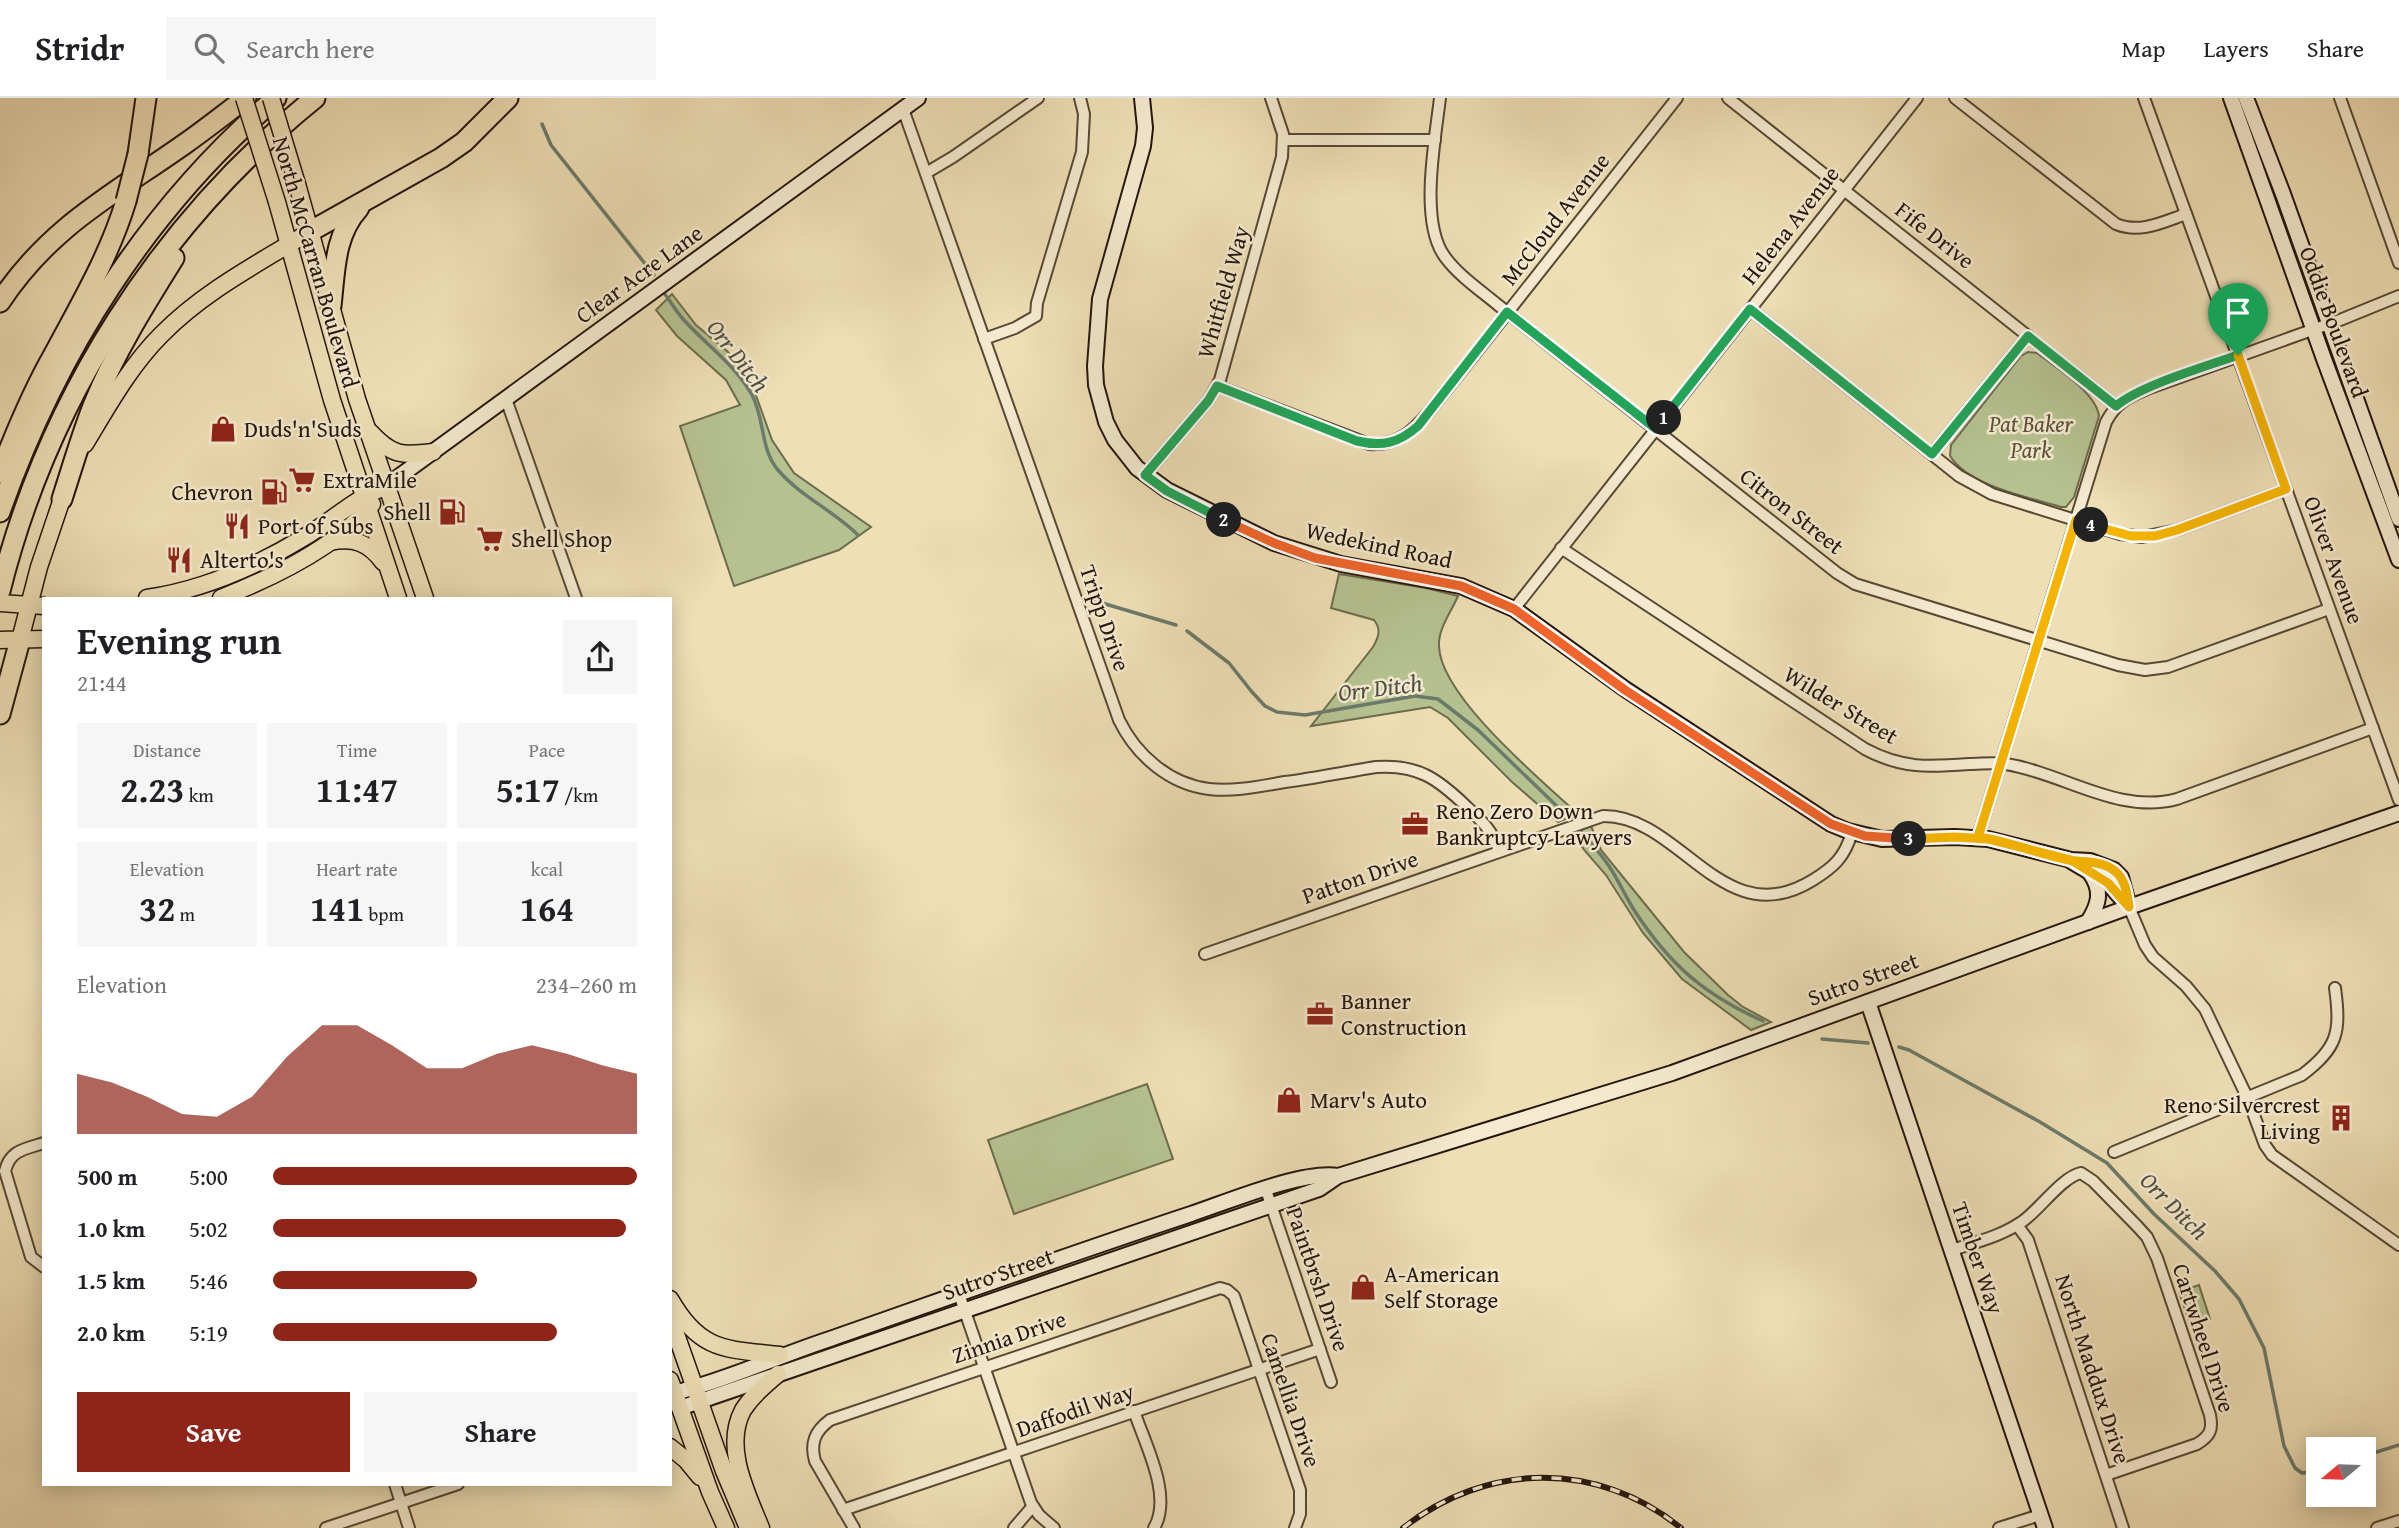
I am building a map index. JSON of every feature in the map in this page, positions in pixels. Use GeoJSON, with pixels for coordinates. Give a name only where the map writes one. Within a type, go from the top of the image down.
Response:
{"type":"FeatureCollection","features":[{"type":"Feature","properties":{"kind":"highway"},"geometry":{"type":"LineString","coordinates":[[0,473],[51,358],[93,285],[108,252],[126,201],[138,154],[146,98]]}},
{"type":"Feature","properties":{"kind":"highway"},"geometry":{"type":"LineString","coordinates":[[0,302],[29,263],[78,216],[185,144],[245,98]]}},
{"type":"Feature","properties":{"kind":"highway"},"geometry":{"type":"LineString","coordinates":[[0,512],[30,436],[55,383],[117,276],[180,192],[213,156],[274,98]]}},
{"type":"Feature","properties":{"kind":"highway"},"geometry":{"type":"LineString","coordinates":[[0,592],[29,495],[48,447],[114,323],[184,226],[230,174],[315,98]]}},
{"type":"Feature","properties":{"kind":"highway"},"geometry":{"type":"LineString","coordinates":[[311,231],[441,158],[464,142],[508,98]]}},
{"type":"Feature","properties":{"kind":"highway"},"geometry":{"type":"LineString","coordinates":[[62,499],[93,407],[134,322],[211,205],[275,132]]}},
{"type":"Feature","properties":{"kind":"highway"},"geometry":{"type":"LineString","coordinates":[[331,306],[338,243],[348,222],[364,202]]}},
{"type":"Feature","properties":{"kind":"highway"},"geometry":{"type":"LineString","coordinates":[[0,714],[20,640]]}},
{"type":"Feature","properties":{"kind":"main road","name":"North McCarran Boulevard"},"geometry":{"type":"LineString","coordinates":[[245,98],[332,400],[398,597]]}},
{"type":"Feature","properties":{"kind":"main road","name":"North McCarran Boulevard"},"geometry":{"type":"LineString","coordinates":[[274,98],[367,429],[425,597]]}},
{"type":"Feature","properties":{"kind":"main road","name":"Clear Acre Lane"},"geometry":{"type":"LineString","coordinates":[[158,597],[205,584],[250,567],[365,502],[918,98]]}},
{"type":"Feature","properties":{"kind":"main road","name":"Wedekind Road"},"geometry":{"type":"LineString","coordinates":[[1142,98],[1145,128],[1143,146],[1100,299],[1095,366],[1097,394],[1106,422],[1126,455],[1145,475],[1167,491],[1297,552],[1340,564],[1461,586],[1514,609],[1625,690],[1810,812],[1852,832],[1898,840],[1978,837],[2071,860],[2090,861],[2114,870],[2125,886],[2129,907]]}},
{"type":"Feature","properties":{"kind":"main road","name":"Oddie Boulevard"},"geometry":{"type":"LineString","coordinates":[[2231,98],[2313,330],[2399,560]]}},
{"type":"Feature","properties":{"kind":"main road","name":"Oddie Boulevard"},"geometry":{"type":"LineString","coordinates":[[2246,98],[2399,519]]}},
{"type":"Feature","properties":{"kind":"main road"},"geometry":{"type":"LineString","coordinates":[[20,640],[36,606],[39,567],[62,499],[85,445],[139,361],[162,335],[198,303],[230,279],[311,231]]}},
{"type":"Feature","properties":{"kind":"main road"},"geometry":{"type":"LineString","coordinates":[[367,429],[381,444],[397,453],[407,455],[433,452]]}},
{"type":"Feature","properties":{"kind":"main road","name":"Clear Acre Lane"},"geometry":{"type":"LineString","coordinates":[[223,597],[276,573],[328,542],[365,502]]}},
{"type":"Feature","properties":{"kind":"main road"},"geometry":{"type":"LineString","coordinates":[[328,542],[342,539],[360,542],[371,549],[389,571]]}},
{"type":"Feature","properties":{"kind":"main road"},"geometry":{"type":"LineString","coordinates":[[0,603],[36,606]]}},
{"type":"Feature","properties":{"kind":"main road"},"geometry":{"type":"LineString","coordinates":[[0,640],[42,639]]}},
{"type":"Feature","properties":{"kind":"main road","name":"Sutro Street"},"geometry":{"type":"LineString","coordinates":[[697,1395],[780,1355],[1312,1175],[1338,1175],[1672,1073],[2129,907],[2399,813]]}},
{"type":"Feature","properties":{"kind":"main road","name":"Wedekind Road"},"geometry":{"type":"LineString","coordinates":[[2071,860],[2108,883],[2129,907]]}},
{"type":"Feature","properties":{"kind":"main road"},"geometry":{"type":"LineString","coordinates":[[2088,922],[2095,910],[2099,892],[2090,872]]}},
{"type":"Feature","properties":{"kind":"main road","name":"Timber Way"},"geometry":{"type":"LineString","coordinates":[[1868,1002],[2043,1521]]}},
{"type":"Feature","properties":{"kind":"main road","name":"Sutro Street"},"geometry":{"type":"LineString","coordinates":[[673,1397],[697,1395],[827,1358],[1319,1189],[1338,1175]]}},
{"type":"Feature","properties":{"kind":"main road"},"geometry":{"type":"LineString","coordinates":[[672,1303],[681,1318],[704,1339],[730,1350],[780,1355]]}},
{"type":"Feature","properties":{"kind":"main road"},"geometry":{"type":"LineString","coordinates":[[672,1324],[724,1471],[748,1528]]}},
{"type":"Feature","properties":{"kind":"main road"},"geometry":{"type":"LineString","coordinates":[[826,1340],[824,1348],[827,1358]]}},
{"type":"Feature","properties":{"kind":"main road"},"geometry":{"type":"LineString","coordinates":[[761,1528],[736,1452],[737,1431],[744,1410],[760,1390],[778,1374]]}},
{"type":"Feature","properties":{"kind":"main road"},"geometry":{"type":"LineString","coordinates":[[673,1397],[726,1528]]}},
{"type":"Feature","properties":{"kind":"main road"},"geometry":{"type":"LineString","coordinates":[[672,1449],[686,1460],[710,1492]]}},
{"type":"Feature","properties":{"kind":"street"},"geometry":{"type":"LineString","coordinates":[[926,173],[1038,98]]}},
{"type":"Feature","properties":{"kind":"street"},"geometry":{"type":"LineString","coordinates":[[984,339],[1015,328],[1036,316],[1037,303],[1082,152],[1084,114],[1080,98]]}},
{"type":"Feature","properties":{"kind":"street","name":"Whitfield Way"},"geometry":{"type":"LineString","coordinates":[[1145,475],[1208,401],[1217,386],[1233,338],[1278,174],[1283,140],[1271,98]]}},
{"type":"Feature","properties":{"kind":"street","name":"Citron Street"},"geometry":{"type":"LineString","coordinates":[[1440,98],[1431,204],[1435,239],[1454,268],[1837,573],[1855,584],[2132,668],[2157,669],[2180,663],[2329,609]]}},
{"type":"Feature","properties":{"kind":"street","name":"McCloud Avenue"},"geometry":{"type":"LineString","coordinates":[[1217,386],[1357,441],[1380,445],[1409,434],[1677,98]]}},
{"type":"Feature","properties":{"kind":"street","name":"Fife Drive"},"geometry":{"type":"LineString","coordinates":[[1728,98],[2116,406]]}},
{"type":"Feature","properties":{"kind":"street","name":"Helena Avenue"},"geometry":{"type":"LineString","coordinates":[[1514,609],[1917,98]]}},
{"type":"Feature","properties":{"kind":"street"},"geometry":{"type":"LineString","coordinates":[[1955,98],[2116,224],[2125,228],[2141,229],[2186,214]]}},
{"type":"Feature","properties":{"kind":"street","name":"Oliver Avenue"},"geometry":{"type":"LineString","coordinates":[[2144,98],[2399,800]]}},
{"type":"Feature","properties":{"kind":"street"},"geometry":{"type":"LineString","coordinates":[[2340,98],[2399,263]]}},
{"type":"Feature","properties":{"kind":"street","name":"Tripp Drive"},"geometry":{"type":"LineString","coordinates":[[903,109],[1116,711],[1127,736],[1139,752],[1174,778],[1210,789],[1254,787],[1383,767],[1418,771],[1444,784],[1486,825],[1496,839],[1499,851]]}},
{"type":"Feature","properties":{"kind":"street"},"geometry":{"type":"LineString","coordinates":[[1283,140],[1435,140]]}},
{"type":"Feature","properties":{"kind":"street"},"geometry":{"type":"LineString","coordinates":[[1978,837],[2106,422],[2116,406],[2128,397],[2147,389],[2330,324],[2399,296]]}},
{"type":"Feature","properties":{"kind":"street"},"geometry":{"type":"LineString","coordinates":[[1750,309],[1980,490],[2120,534],[2142,537],[2177,530],[2286,489]]}},
{"type":"Feature","properties":{"kind":"street"},"geometry":{"type":"LineString","coordinates":[[1932,454],[2028,336]]}},
{"type":"Feature","properties":{"kind":"street"},"geometry":{"type":"LineString","coordinates":[[506,399],[576,597]]}},
{"type":"Feature","properties":{"kind":"street","name":"Wilder Street"},"geometry":{"type":"LineString","coordinates":[[1561,548],[1877,755],[1901,764],[2001,764],[2129,801],[2154,804],[2178,799],[2373,728]]}},
{"type":"Feature","properties":{"kind":"street","name":"Patton Drive"},"geometry":{"type":"LineString","coordinates":[[1205,954],[1591,818],[1617,816],[1640,824],[1735,888],[1770,895],[1792,891],[1829,870],[1843,856],[1852,832]]}},
{"type":"Feature","properties":{"kind":"street","name":"Wedekind Road"},"geometry":{"type":"LineString","coordinates":[[2129,907],[2153,957],[2186,986],[2205,1009],[2248,1099],[2265,1145],[2272,1155],[2399,1245]]}},
{"type":"Feature","properties":{"kind":"street"},"geometry":{"type":"LineString","coordinates":[[2114,1152],[2302,1075],[2322,1060],[2334,1043],[2339,1020],[2336,988]]}},
{"type":"Feature","properties":{"kind":"street"},"geometry":{"type":"LineString","coordinates":[[42,1144],[17,1152],[7,1159],[5,1171],[31,1257],[42,1265]]}},
{"type":"Feature","properties":{"kind":"street","name":"Cartwheel Drive"},"geometry":{"type":"LineString","coordinates":[[2017,1225],[2036,1211],[2069,1178],[2081,1173],[2093,1181],[2138,1227],[2152,1247],[2211,1422],[2209,1435],[2197,1444],[2106,1475]]}},
{"type":"Feature","properties":{"kind":"street","name":"Paintbrsh Drive"},"geometry":{"type":"LineString","coordinates":[[1266,1190],[1331,1382]]}},
{"type":"Feature","properties":{"kind":"street"},"geometry":{"type":"LineString","coordinates":[[1952,1250],[2017,1225]]}},
{"type":"Feature","properties":{"kind":"street","name":"North Maddux Drive"},"geometry":{"type":"LineString","coordinates":[[2017,1225],[2028,1240],[2123,1528]]}},
{"type":"Feature","properties":{"kind":"street","name":"Zinnia Drive"},"geometry":{"type":"LineString","coordinates":[[843,1510],[813,1453],[814,1439],[822,1426],[830,1420],[1214,1289],[1227,1290]]}},
{"type":"Feature","properties":{"kind":"street","name":"Camellia Drive"},"geometry":{"type":"LineString","coordinates":[[1227,1290],[1234,1296],[1300,1490],[1300,1514],[1295,1528]]}},
{"type":"Feature","properties":{"kind":"street"},"geometry":{"type":"LineString","coordinates":[[959,1294],[1033,1506],[1054,1528]]}},
{"type":"Feature","properties":{"kind":"street","name":"Daffodil Way"},"geometry":{"type":"LineString","coordinates":[[843,1510],[1320,1349]]}},
{"type":"Feature","properties":{"kind":"street"},"geometry":{"type":"LineString","coordinates":[[1134,1411],[1161,1490],[1161,1513],[1154,1528]]}},
{"type":"Feature","properties":{"kind":"street"},"geometry":{"type":"LineString","coordinates":[[396,1486],[409,1528]]}},
{"type":"Feature","properties":{"kind":"street"},"geometry":{"type":"LineString","coordinates":[[326,1528],[452,1486]]}},
{"type":"Feature","properties":{"kind":"street"},"geometry":{"type":"LineString","coordinates":[[1014,1528],[1033,1506]]}},
{"type":"Feature","properties":{"kind":"street"},"geometry":{"type":"LineString","coordinates":[[843,1510],[854,1528]]}},
{"type":"Feature","properties":{"kind":"street"},"geometry":{"type":"LineString","coordinates":[[1999,1528],[2043,1521]]}},
{"type":"Feature","properties":{"kind":"street"},"geometry":{"type":"LineString","coordinates":[[2377,1528],[2399,1521]]}},
{"type":"Feature","properties":{"kind":"green space"},"geometry":{"type":"Polygon","coordinates":[[[672,294],[696,325],[728,352],[742,370],[753,387],[772,440],[794,473],[871,527],[839,550],[734,586],[680,426],[740,405],[726,380],[677,336],[656,310],[672,294]]]}},
{"type":"Feature","properties":{"kind":"green space","name":"Pat Baker Park"},"geometry":{"type":"Polygon","coordinates":[[[2028,352],[2037,353],[2083,389],[2091,398],[2099,416],[2074,497],[2066,507],[1985,483],[1959,466],[1950,456],[1951,445],[2021,356],[2028,352]]]}},
{"type":"Feature","properties":{"kind":"green space"},"geometry":{"type":"Polygon","coordinates":[[[1339,574],[1458,596],[1439,640],[1444,666],[1456,689],[1495,736],[1578,814],[1558,822],[1512,782],[1448,718],[1430,707],[1311,726],[1373,647],[1378,634],[1374,620],[1331,608],[1339,574]]]}},
{"type":"Feature","properties":{"kind":"green space"},"geometry":{"type":"Polygon","coordinates":[[[1591,826],[1601,850],[1684,952],[1728,995],[1743,1007],[1771,1022],[1751,1030],[1682,979],[1643,933],[1606,875],[1572,833],[1591,826]]]}},
{"type":"Feature","properties":{"kind":"green space"},"geometry":{"type":"Polygon","coordinates":[[[1147,1084],[1173,1159],[1014,1214],[988,1140],[1147,1084]]]}},
{"type":"Feature","properties":{"kind":"green space"},"geometry":{"type":"Polygon","coordinates":[[[2199,1285],[2210,1319],[2191,1326],[2179,1292],[2199,1285]]]}},
{"type":"Feature","properties":{"kind":"waterway","name":"Orr Ditch"},"geometry":{"type":"LineString","coordinates":[[542,124],[551,145],[654,275]]}},
{"type":"Feature","properties":{"kind":"waterway","name":"Orr Ditch"},"geometry":{"type":"LineString","coordinates":[[664,293],[683,319],[729,364],[745,384],[756,404],[768,453],[778,470],[796,488],[858,535]]}},
{"type":"Feature","properties":{"kind":"waterway","name":"Orr Ditch"},"geometry":{"type":"LineString","coordinates":[[1092,600],[1176,625]]}},
{"type":"Feature","properties":{"kind":"waterway","name":"Orr Ditch"},"geometry":{"type":"LineString","coordinates":[[1187,631],[1229,663],[1265,706],[1277,712],[1305,715],[1415,696],[1438,699],[1478,730],[1565,814]]}},
{"type":"Feature","properties":{"kind":"waterway","name":"Orr Ditch"},"geometry":{"type":"LineString","coordinates":[[1582,832],[1609,866],[1649,932],[1676,964],[1724,1001],[1763,1021]]}},
{"type":"Feature","properties":{"kind":"waterway","name":"Orr Ditch"},"geometry":{"type":"LineString","coordinates":[[1822,1039],[1868,1043]]}},
{"type":"Feature","properties":{"kind":"waterway","name":"Orr Ditch"},"geometry":{"type":"LineString","coordinates":[[1899,1047],[2040,1122],[2107,1163],[2154,1214],[2215,1271],[2239,1299],[2264,1348],[2284,1446],[2295,1468],[2306,1473]]}},
{"type":"Feature","properties":{"kind":"waterway","name":"Orr Ditch"},"geometry":{"type":"LineString","coordinates":[[2376,1452],[2399,1445]]}},
{"type":"Feature","properties":{"kind":"railway"},"geometry":{"type":"LineString","coordinates":[[1403,1528],[1436,1506],[1470,1491],[1506,1481],[1542,1478],[1578,1481],[1614,1490],[1648,1506],[1681,1528]]}},
{"type":"Feature","properties":{"kind":"place","name":"Duds'n'Suds"},"geometry":{"type":"Point","coordinates":[223,429]}},
{"type":"Feature","properties":{"kind":"place","name":"ExtraMile"},"geometry":{"type":"Point","coordinates":[302,480]}},
{"type":"Feature","properties":{"kind":"place","name":"Chevron"},"geometry":{"type":"Point","coordinates":[274,492]}},
{"type":"Feature","properties":{"kind":"place","name":"Shell"},"geometry":{"type":"Point","coordinates":[452,512]}},
{"type":"Feature","properties":{"kind":"place","name":"Port of Subs"},"geometry":{"type":"Point","coordinates":[237,526]}},
{"type":"Feature","properties":{"kind":"place","name":"Shell Shop"},"geometry":{"type":"Point","coordinates":[490,539]}},
{"type":"Feature","properties":{"kind":"place","name":"Alterto's"},"geometry":{"type":"Point","coordinates":[179,560]}},
{"type":"Feature","properties":{"kind":"place","name":"Reno Zero Down Bankruptcy Lawyers"},"geometry":{"type":"Point","coordinates":[1415,824]}},
{"type":"Feature","properties":{"kind":"place","name":"Banner Construction"},"geometry":{"type":"Point","coordinates":[1320,1014]}},
{"type":"Feature","properties":{"kind":"place","name":"Marv's Auto"},"geometry":{"type":"Point","coordinates":[1289,1100]}},
{"type":"Feature","properties":{"kind":"place","name":"Reno Silvercrest Living"},"geometry":{"type":"Point","coordinates":[2341,1118]}},
{"type":"Feature","properties":{"kind":"place","name":"A-American Self Storage"},"geometry":{"type":"Point","coordinates":[1363,1287]}},
{"type":"Feature","properties":{"kind":"route"},"geometry":{"type":"LineString","coordinates":[[2238,355],[2147,389],[2128,397],[2116,406],[2028,336],[1932,454],[1750,309],[1656,429],[1507,312],[1418,426],[1399,440],[1380,445],[1357,441],[1217,386],[1208,401],[1145,475],[1167,491],[1245,530],[1297,552],[1340,564],[1461,586],[1514,609],[1625,690],[1831,824],[1882,839],[1978,837],[2071,860],[2108,883],[2120,900],[2129,907],[2125,886],[2114,870],[2090,861],[2071,860],[2008,843],[1978,837],[2076,520],[2120,534],[2155,536],[2286,489],[2238,355]]}}]}
